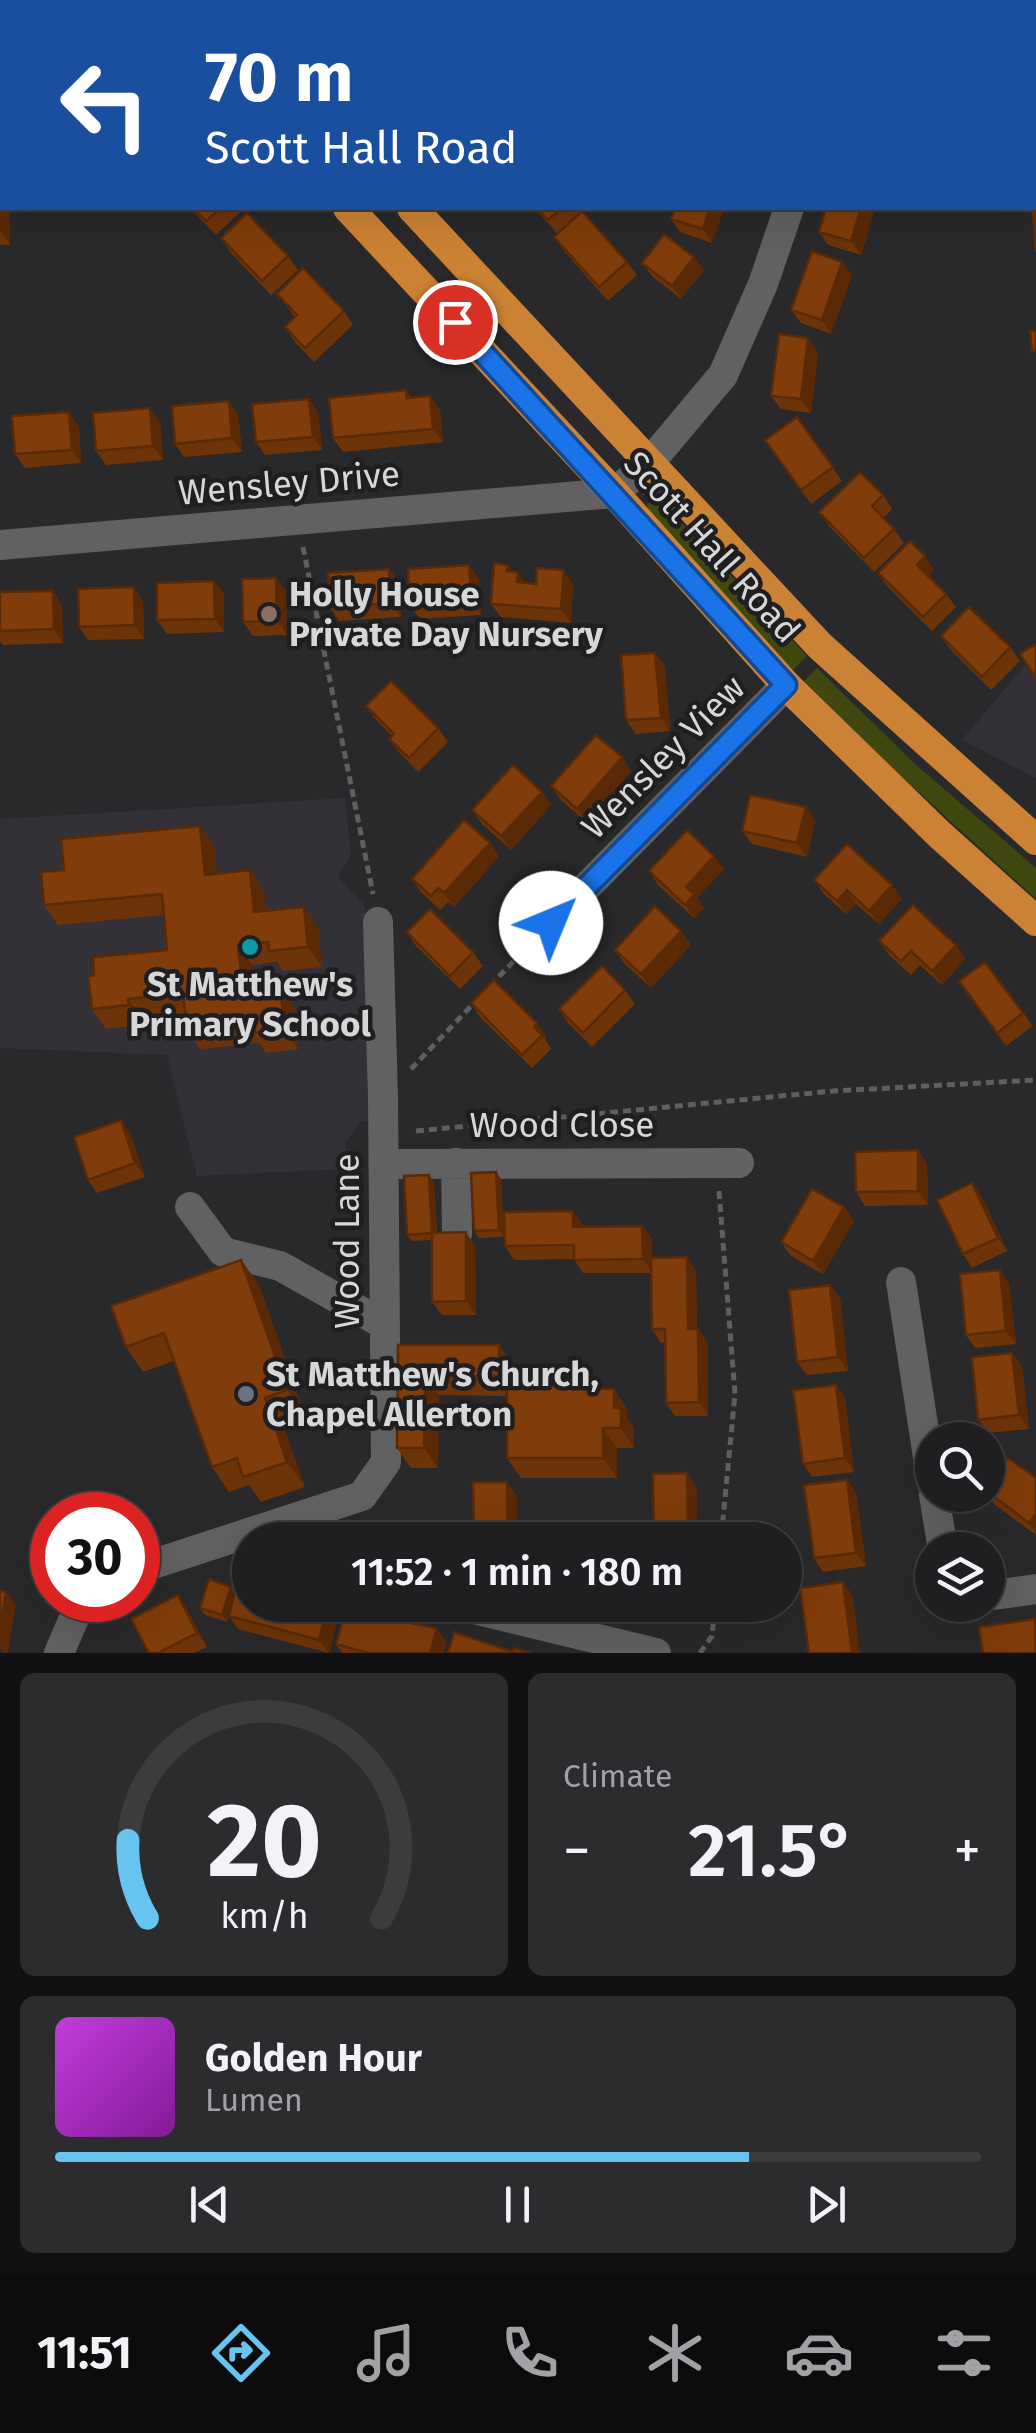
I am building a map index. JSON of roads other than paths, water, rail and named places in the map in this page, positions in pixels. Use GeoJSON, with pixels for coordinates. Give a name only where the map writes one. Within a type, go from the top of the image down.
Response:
{"type":"FeatureCollection","features":[{"type":"Feature","properties":{"kind":"highway","name":"Scott Hall Road"},"geometry":{"type":"LineString","coordinates":[[350,210],[588,465],[599,496],[939,834],[1036,921]]}},
{"type":"Feature","properties":{"kind":"highway","name":"Scott Hall Road"},"geometry":{"type":"LineString","coordinates":[[414,210],[820,646],[1036,840]]}},
{"type":"Feature","properties":{"kind":"street"},"geometry":{"type":"LineString","coordinates":[[599,496],[651,461],[723,376],[788,210]]}},
{"type":"Feature","properties":{"kind":"street","name":"Wensley Drive"},"geometry":{"type":"LineString","coordinates":[[0,545],[599,496]]}},
{"type":"Feature","properties":{"kind":"street","name":"Wensley View"},"geometry":{"type":"LineString","coordinates":[[551,923],[786,685]]}},
{"type":"Feature","properties":{"kind":"street","name":"Wood Lane"},"geometry":{"type":"LineString","coordinates":[[295,1522],[362,1496],[386,1462],[384,1097],[378,922]]}},
{"type":"Feature","properties":{"kind":"street","name":"Wood Close"},"geometry":{"type":"LineString","coordinates":[[384,1149],[456,1162],[728,1163]]}},
{"type":"Feature","properties":{"kind":"street"},"geometry":{"type":"LineString","coordinates":[[456,1162],[457,1234]]}},
{"type":"Feature","properties":{"kind":"street"},"geometry":{"type":"LineString","coordinates":[[190,1207],[222,1252],[280,1266],[385,1324]]}},
{"type":"Feature","properties":{"kind":"street"},"geometry":{"type":"LineString","coordinates":[[901,1282],[923,1422]]}},
{"type":"Feature","properties":{"kind":"street","name":"Wood Lane"},"geometry":{"type":"LineString","coordinates":[[160,1563],[232,1543]]}},
{"type":"Feature","properties":{"kind":"street"},"geometry":{"type":"LineString","coordinates":[[1005,1593],[1036,1589]]}},
{"type":"Feature","properties":{"kind":"street"},"geometry":{"type":"LineString","coordinates":[[59,1653],[72,1622]]}},
{"type":"Feature","properties":{"kind":"street"},"geometry":{"type":"LineString","coordinates":[[527,1622],[656,1653]]}},
{"type":"Feature","properties":{"kind":"place","name":"Holly House Private Day Nursery"},"geometry":{"type":"Point","coordinates":[269,614]}},
{"type":"Feature","properties":{"kind":"place","name":"St Matthew's Primary School"},"geometry":{"type":"Point","coordinates":[250,947]}},
{"type":"Feature","properties":{"kind":"place","name":"St Matthew's Church, Chapel Allerton"},"geometry":{"type":"Point","coordinates":[246,1394]}}]}
